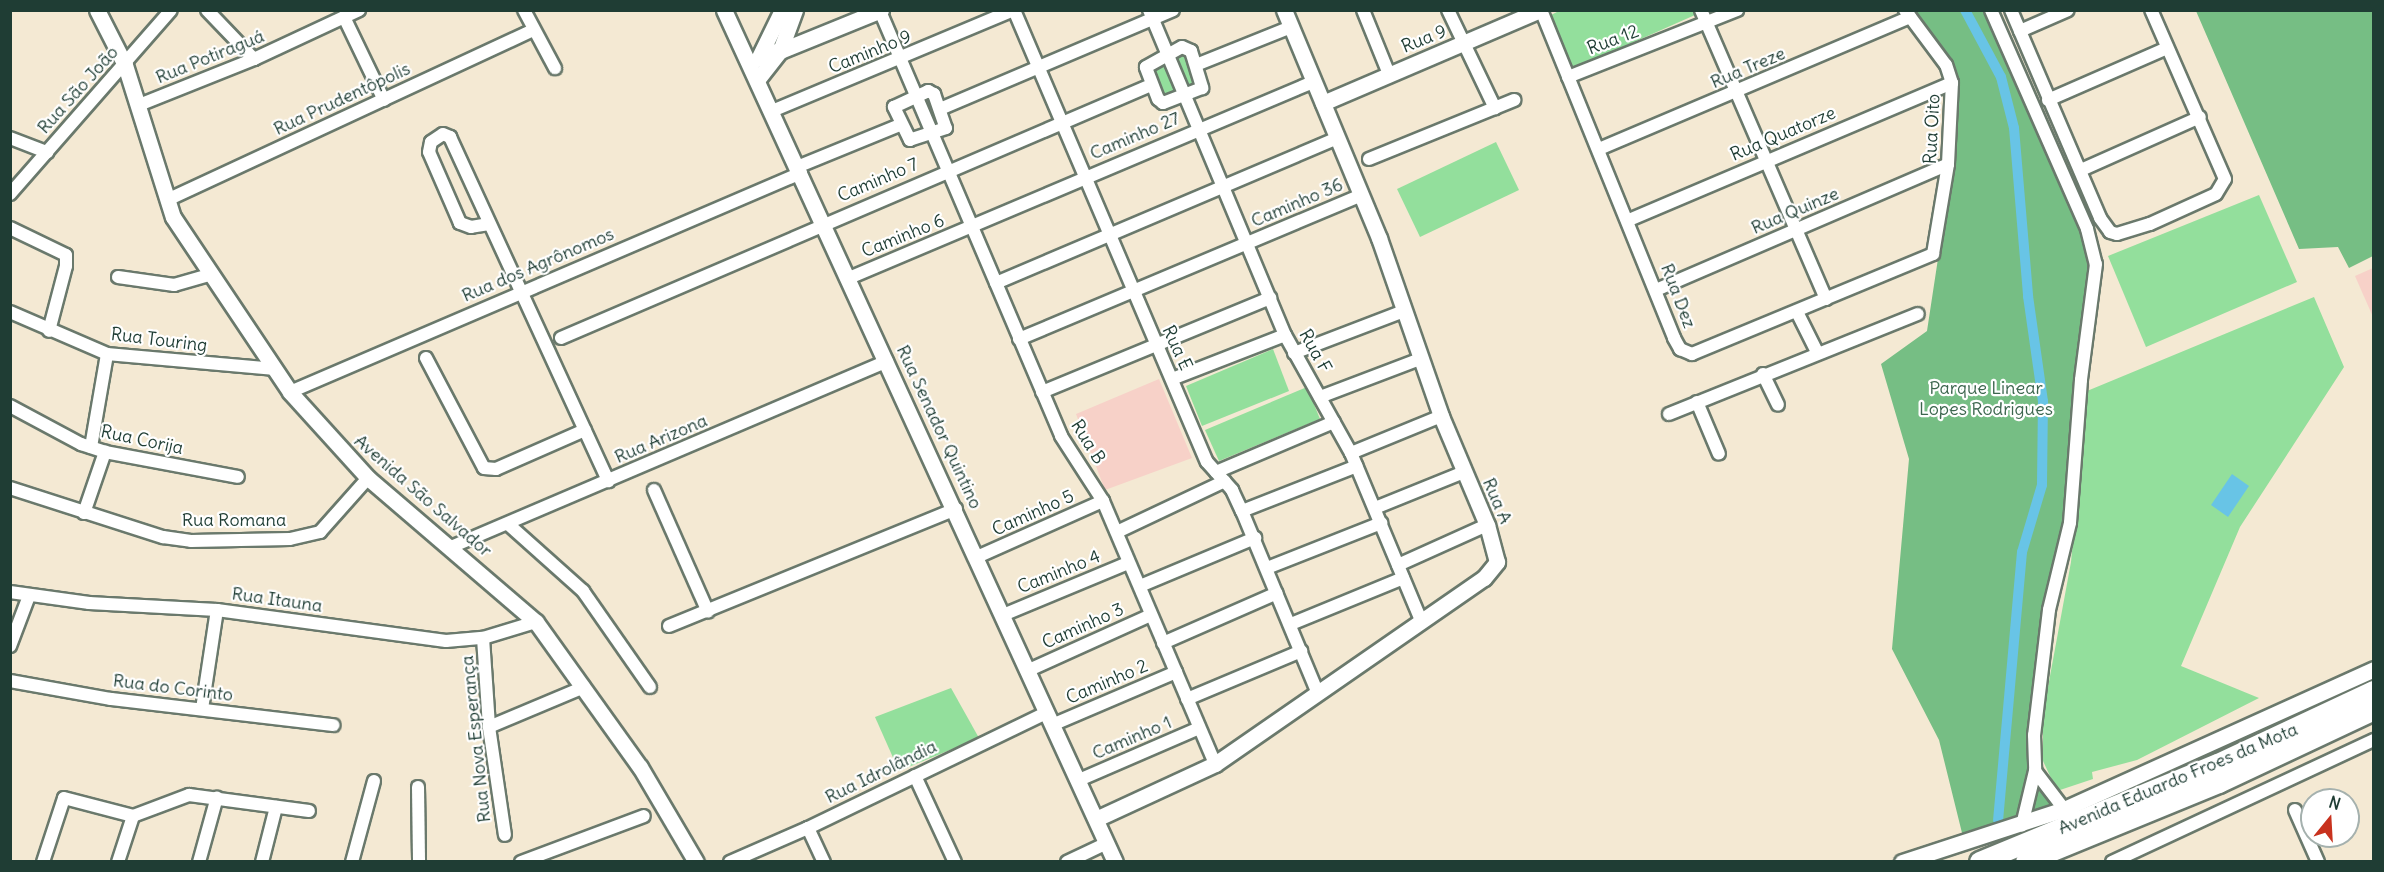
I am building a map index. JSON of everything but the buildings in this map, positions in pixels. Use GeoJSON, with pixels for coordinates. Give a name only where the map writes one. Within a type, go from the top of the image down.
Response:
{"type":"FeatureCollection","features":[{"type":"Feature","properties":{"kind":"highway","name":"Avenida Eduardo Froes da Mota"},"geometry":{"type":"LineString","coordinates":[[1980,861],[2218,764],[2373,691]]}},
{"type":"Feature","properties":{"kind":"highway","name":"Avenida Eduardo Froes da Mota"},"geometry":{"type":"LineString","coordinates":[[2026,861],[2219,783],[2373,710]]}},
{"type":"Feature","properties":{"kind":"street","name":"Avenida São Salvador"},"geometry":{"type":"LineString","coordinates":[[97,10],[125,64],[167,200],[179,228],[290,392],[368,478],[536,622],[640,767],[692,860]]}},
{"type":"Feature","properties":{"kind":"street","name":"Rua São João"},"geometry":{"type":"LineString","coordinates":[[10,194],[171,10]]}},
{"type":"Feature","properties":{"kind":"street"},"geometry":{"type":"LineString","coordinates":[[207,10],[254,59]]}},
{"type":"Feature","properties":{"kind":"street","name":"Rua Potiraguá"},"geometry":{"type":"LineString","coordinates":[[139,105],[254,59],[359,10]]}},
{"type":"Feature","properties":{"kind":"street"},"geometry":{"type":"LineString","coordinates":[[524,10],[532,30],[555,68]]}},
{"type":"Feature","properties":{"kind":"street","name":"Rua Senador Quintino"},"geometry":{"type":"LineString","coordinates":[[724,10],[956,509],[1115,861]]}},
{"type":"Feature","properties":{"kind":"street"},"geometry":{"type":"LineString","coordinates":[[940,109],[1150,14],[1173,10]]}},
{"type":"Feature","properties":{"kind":"street","name":"Rua A"},"geometry":{"type":"LineString","coordinates":[[1096,819],[1215,764],[1493,570],[1497,555],[1487,525],[1441,416],[1362,195],[1284,10]]}},
{"type":"Feature","properties":{"kind":"street"},"geometry":{"type":"LineString","coordinates":[[1363,10],[1389,74]]}},
{"type":"Feature","properties":{"kind":"street"},"geometry":{"type":"LineString","coordinates":[[1448,10],[1462,45],[1495,108]]}},
{"type":"Feature","properties":{"kind":"street","name":"Rua 9"},"geometry":{"type":"LineString","coordinates":[[1323,103],[1541,10]]}},
{"type":"Feature","properties":{"kind":"street","name":"Rua Dez"},"geometry":{"type":"LineString","coordinates":[[1541,10],[1629,220],[1674,338],[1685,353],[1697,353],[1925,258]]}},
{"type":"Feature","properties":{"kind":"street"},"geometry":{"type":"LineString","coordinates":[[1701,10],[1764,161],[1797,230],[1826,299]]}},
{"type":"Feature","properties":{"kind":"street","name":"Rua 12"},"geometry":{"type":"LineString","coordinates":[[1568,77],[1737,10]]}},
{"type":"Feature","properties":{"kind":"street"},"geometry":{"type":"LineString","coordinates":[[1990,10],[2087,229],[2096,264],[2081,380],[2070,524],[2049,610],[2034,735],[2035,771],[2022,825]]}},
{"type":"Feature","properties":{"kind":"street"},"geometry":{"type":"LineString","coordinates":[[2011,10],[2100,218],[2110,232],[2150,224],[2216,194],[2223,185],[2222,168],[2151,10]]}},
{"type":"Feature","properties":{"kind":"street"},"geometry":{"type":"LineString","coordinates":[[2020,30],[2068,10]]}},
{"type":"Feature","properties":{"kind":"street"},"geometry":{"type":"LineString","coordinates":[[763,52],[780,51],[880,11],[916,94]]}},
{"type":"Feature","properties":{"kind":"street","name":"Caminho 9"},"geometry":{"type":"LineString","coordinates":[[772,111],[1014,11]]}},
{"type":"Feature","properties":{"kind":"street","name":"Rua E"},"geometry":{"type":"LineString","coordinates":[[1014,11],[1060,124],[1109,232],[1155,345],[1207,462],[1220,477],[1242,511],[1255,538],[1318,694]]}},
{"type":"Feature","properties":{"kind":"street"},"geometry":{"type":"LineString","coordinates":[[755,74],[780,51],[790,13]]}},
{"type":"Feature","properties":{"kind":"street"},"geometry":{"type":"LineString","coordinates":[[755,74],[763,52],[790,13]]}},
{"type":"Feature","properties":{"kind":"street"},"geometry":{"type":"LineString","coordinates":[[790,13],[802,32],[854,21]]}},
{"type":"Feature","properties":{"kind":"street"},"geometry":{"type":"LineString","coordinates":[[1150,14],[1166,54]]}},
{"type":"Feature","properties":{"kind":"street","name":"Rua Oito"},"geometry":{"type":"LineString","coordinates":[[1908,14],[1946,65],[1952,83],[1948,164],[1938,244],[1933,254],[1925,258]]}},
{"type":"Feature","properties":{"kind":"street","name":"Rua Treze"},"geometry":{"type":"LineString","coordinates":[[1599,149],[1735,93],[1908,14]]}},
{"type":"Feature","properties":{"kind":"street"},"geometry":{"type":"LineString","coordinates":[[344,17],[384,100]]}},
{"type":"Feature","properties":{"kind":"street"},"geometry":{"type":"LineString","coordinates":[[1196,65],[1291,27]]}},
{"type":"Feature","properties":{"kind":"street","name":"Rua Prudentôpolis"},"geometry":{"type":"LineString","coordinates":[[167,200],[532,30]]}},
{"type":"Feature","properties":{"kind":"street"},"geometry":{"type":"LineString","coordinates":[[1187,48],[1196,65],[1202,88],[1163,103],[1151,85],[1148,64],[1166,54],[1187,48]]}},
{"type":"Feature","properties":{"kind":"street"},"geometry":{"type":"LineString","coordinates":[[2048,100],[2167,48]]}},
{"type":"Feature","properties":{"kind":"street","name":"Rua F"},"geometry":{"type":"LineString","coordinates":[[1166,54],[1200,128],[1285,335],[1351,453],[1421,620]]}},
{"type":"Feature","properties":{"kind":"street","name":"Caminho 27"},"geometry":{"type":"LineString","coordinates":[[971,227],[1313,82]]}},
{"type":"Feature","properties":{"kind":"street","name":"Rua Quatorze"},"geometry":{"type":"LineString","coordinates":[[1629,220],[1952,83]]}},
{"type":"Feature","properties":{"kind":"street","name":"Caminho 7"},"geometry":{"type":"LineString","coordinates":[[561,338],[948,169],[1151,85]]}},
{"type":"Feature","properties":{"kind":"street"},"geometry":{"type":"LineString","coordinates":[[930,91],[940,109],[946,128],[933,135],[910,140],[897,126],[895,105],[916,94],[930,91]]}},
{"type":"Feature","properties":{"kind":"street","name":"Rua B"},"geometry":{"type":"LineString","coordinates":[[916,94],[1061,436],[1104,501],[1128,563],[1140,586],[1215,764]]}},
{"type":"Feature","properties":{"kind":"street"},"geometry":{"type":"LineString","coordinates":[[1369,159],[1514,100]]}},
{"type":"Feature","properties":{"kind":"street"},"geometry":{"type":"LineString","coordinates":[[2080,170],[2200,117]]}},
{"type":"Feature","properties":{"kind":"street","name":"Rua dos Agrônomos"},"geometry":{"type":"LineString","coordinates":[[290,392],[897,126]]}},
{"type":"Feature","properties":{"kind":"street"},"geometry":{"type":"LineString","coordinates":[[489,224],[471,227],[460,223],[429,152],[431,142],[443,134],[450,137],[608,481]]}},
{"type":"Feature","properties":{"kind":"street"},"geometry":{"type":"LineString","coordinates":[[10,138],[47,152]]}},
{"type":"Feature","properties":{"kind":"street"},"geometry":{"type":"LineString","coordinates":[[996,283],[1109,232],[1337,138]]}},
{"type":"Feature","properties":{"kind":"street","name":"Rua Quinze"},"geometry":{"type":"LineString","coordinates":[[1656,290],[1948,164]]}},
{"type":"Feature","properties":{"kind":"street","name":"Caminho 36"},"geometry":{"type":"LineString","coordinates":[[1019,339],[1362,195]]}},
{"type":"Feature","properties":{"kind":"street","name":"Caminho 6"},"geometry":{"type":"LineString","coordinates":[[849,278],[971,227]]}},
{"type":"Feature","properties":{"kind":"street"},"geometry":{"type":"LineString","coordinates":[[10,228],[59,251],[67,259],[49,331]]}},
{"type":"Feature","properties":{"kind":"street"},"geometry":{"type":"LineString","coordinates":[[118,277],[174,285],[212,274]]}},
{"type":"Feature","properties":{"kind":"street"},"geometry":{"type":"LineString","coordinates":[[1042,392],[1270,298]]}},
{"type":"Feature","properties":{"kind":"street"},"geometry":{"type":"LineString","coordinates":[[1294,353],[1404,311]]}},
{"type":"Feature","properties":{"kind":"street","name":"Rua Touring"},"geometry":{"type":"LineString","coordinates":[[10,312],[49,331],[107,354],[275,369]]}},
{"type":"Feature","properties":{"kind":"street"},"geometry":{"type":"LineString","coordinates":[[1797,312],[1817,352]]}},
{"type":"Feature","properties":{"kind":"street"},"geometry":{"type":"LineString","coordinates":[[1669,414],[1817,352],[1918,314]]}},
{"type":"Feature","properties":{"kind":"street"},"geometry":{"type":"LineString","coordinates":[[1172,379],[1285,335]]}},
{"type":"Feature","properties":{"kind":"street"},"geometry":{"type":"LineString","coordinates":[[91,447],[107,354]]}},
{"type":"Feature","properties":{"kind":"street"},"geometry":{"type":"LineString","coordinates":[[426,358],[484,468],[496,469],[585,429]]}},
{"type":"Feature","properties":{"kind":"street"},"geometry":{"type":"LineString","coordinates":[[1320,397],[1420,359]]}},
{"type":"Feature","properties":{"kind":"street","name":"Rua Arizona"},"geometry":{"type":"LineString","coordinates":[[449,548],[887,361]]}},
{"type":"Feature","properties":{"kind":"street"},"geometry":{"type":"LineString","coordinates":[[1763,374],[1778,405]]}},
{"type":"Feature","properties":{"kind":"street"},"geometry":{"type":"LineString","coordinates":[[1697,402],[1719,454]]}},
{"type":"Feature","properties":{"kind":"street","name":"Rua Corija"},"geometry":{"type":"LineString","coordinates":[[10,406],[105,452],[238,477]]}},
{"type":"Feature","properties":{"kind":"street"},"geometry":{"type":"LineString","coordinates":[[1351,453],[1441,416]]}},
{"type":"Feature","properties":{"kind":"street"},"geometry":{"type":"LineString","coordinates":[[1117,532],[1220,477],[1334,422]]}},
{"type":"Feature","properties":{"kind":"street"},"geometry":{"type":"LineString","coordinates":[[84,513],[105,452]]}},
{"type":"Feature","properties":{"kind":"street"},"geometry":{"type":"LineString","coordinates":[[1242,511],[1357,466]]}},
{"type":"Feature","properties":{"kind":"street"},"geometry":{"type":"LineString","coordinates":[[1375,508],[1464,472]]}},
{"type":"Feature","properties":{"kind":"street","name":"Rua Romana"},"geometry":{"type":"LineString","coordinates":[[10,488],[84,513],[191,541],[307,537],[324,529],[368,478]]}},
{"type":"Feature","properties":{"kind":"street"},"geometry":{"type":"LineString","coordinates":[[654,489],[708,612]]}},
{"type":"Feature","properties":{"kind":"street","name":"Caminho 5"},"geometry":{"type":"LineString","coordinates":[[977,557],[1104,501]]}},
{"type":"Feature","properties":{"kind":"street"},"geometry":{"type":"LineString","coordinates":[[669,626],[956,509]]}},
{"type":"Feature","properties":{"kind":"street"},"geometry":{"type":"LineString","coordinates":[[1267,568],[1381,523]]}},
{"type":"Feature","properties":{"kind":"street"},"geometry":{"type":"LineString","coordinates":[[508,524],[583,591],[650,687]]}},
{"type":"Feature","properties":{"kind":"street"},"geometry":{"type":"LineString","coordinates":[[1398,565],[1487,525]]}},
{"type":"Feature","properties":{"kind":"street"},"geometry":{"type":"LineString","coordinates":[[1140,586],[1255,538]]}},
{"type":"Feature","properties":{"kind":"street","name":"Caminho 4"},"geometry":{"type":"LineString","coordinates":[[1003,615],[1128,563]]}},
{"type":"Feature","properties":{"kind":"street"},"geometry":{"type":"LineString","coordinates":[[1291,624],[1403,578]]}},
{"type":"Feature","properties":{"kind":"street","name":"Rua Itauna"},"geometry":{"type":"LineString","coordinates":[[10,592],[126,606],[217,610],[446,640],[483,638],[536,622]]}},
{"type":"Feature","properties":{"kind":"street"},"geometry":{"type":"LineString","coordinates":[[1163,643],[1277,593]]}},
{"type":"Feature","properties":{"kind":"street"},"geometry":{"type":"LineString","coordinates":[[10,646],[29,596]]}},
{"type":"Feature","properties":{"kind":"street"},"geometry":{"type":"LineString","coordinates":[[202,709],[217,610]]}},
{"type":"Feature","properties":{"kind":"street","name":"Caminho 3"},"geometry":{"type":"LineString","coordinates":[[1029,670],[1151,615]]}},
{"type":"Feature","properties":{"kind":"street","name":"Rua Nova Esperança"},"geometry":{"type":"LineString","coordinates":[[483,638],[489,727],[505,835]]}},
{"type":"Feature","properties":{"kind":"street"},"geometry":{"type":"LineString","coordinates":[[1187,699],[1301,651]]}},
{"type":"Feature","properties":{"kind":"street"},"geometry":{"type":"LineString","coordinates":[[1902,861],[2022,825],[2064,809],[2373,669]]}},
{"type":"Feature","properties":{"kind":"street","name":"Caminho 2"},"geometry":{"type":"LineString","coordinates":[[1049,719],[1176,672]]}},
{"type":"Feature","properties":{"kind":"street","name":"Rua do Corinto"},"geometry":{"type":"LineString","coordinates":[[10,681],[202,709],[333,725]]}},
{"type":"Feature","properties":{"kind":"street"},"geometry":{"type":"LineString","coordinates":[[489,727],[584,687]]}},
{"type":"Feature","properties":{"kind":"street","name":"Rua Idrolândia"},"geometry":{"type":"LineString","coordinates":[[730,861],[808,828],[915,776],[1049,719]]}},
{"type":"Feature","properties":{"kind":"street","name":"Caminho 1"},"geometry":{"type":"LineString","coordinates":[[1079,780],[1199,728]]}},
{"type":"Feature","properties":{"kind":"street"},"geometry":{"type":"LineString","coordinates":[[2112,861],[2373,740]]}},
{"type":"Feature","properties":{"kind":"street"},"geometry":{"type":"LineString","coordinates":[[2035,771],[2064,809]]}},
{"type":"Feature","properties":{"kind":"street"},"geometry":{"type":"LineString","coordinates":[[915,776],[955,861]]}},
{"type":"Feature","properties":{"kind":"street"},"geometry":{"type":"LineString","coordinates":[[352,861],[374,781]]}},
{"type":"Feature","properties":{"kind":"street"},"geometry":{"type":"LineString","coordinates":[[418,787],[419,861]]}},
{"type":"Feature","properties":{"kind":"street"},"geometry":{"type":"LineString","coordinates":[[43,861],[64,798],[133,816],[189,795],[309,811]]}},
{"type":"Feature","properties":{"kind":"street"},"geometry":{"type":"LineString","coordinates":[[199,861],[217,797]]}},
{"type":"Feature","properties":{"kind":"street"},"geometry":{"type":"LineString","coordinates":[[262,861],[276,807]]}},
{"type":"Feature","properties":{"kind":"street"},"geometry":{"type":"LineString","coordinates":[[2295,810],[2318,861]]}},
{"type":"Feature","properties":{"kind":"street"},"geometry":{"type":"LineString","coordinates":[[118,861],[133,816]]}},
{"type":"Feature","properties":{"kind":"street"},"geometry":{"type":"LineString","coordinates":[[521,861],[549,856],[644,816]]}},
{"type":"Feature","properties":{"kind":"street"},"geometry":{"type":"LineString","coordinates":[[808,828],[824,861]]}},
{"type":"Feature","properties":{"kind":"street"},"geometry":{"type":"LineString","coordinates":[[1067,861],[1107,843]]}},
{"type":"Feature","properties":{"kind":"shaded area"},"geometry":{"type":"Polygon","coordinates":[[[2373,268],[2373,317],[2355,276],[2373,268]]]}},
{"type":"Feature","properties":{"kind":"shaded area"},"geometry":{"type":"Polygon","coordinates":[[[1159,379],[1192,458],[1105,490],[1076,414],[1159,379]]]}},
{"type":"Feature","properties":{"kind":"green space"},"geometry":{"type":"Polygon","coordinates":[[[1561,10],[1693,10],[1695,15],[1571,70],[1547,17],[1561,10]]]}},
{"type":"Feature","properties":{"kind":"green space","name":"Parque Linear Lopes Rodrigues"},"geometry":{"type":"Polygon","coordinates":[[[1903,11],[1992,11],[2087,230],[2095,265],[2069,527],[2038,649],[2034,771],[2063,809],[1964,841],[1939,740],[1892,649],[1909,459],[1881,364],[1927,331],[1939,252],[1953,84],[1903,11]]]}},
{"type":"Feature","properties":{"kind":"green space"},"geometry":{"type":"Polygon","coordinates":[[[2196,11],[2373,11],[2373,256],[2349,268],[2338,247],[2299,249],[2196,11]]]}},
{"type":"Feature","properties":{"kind":"green space"},"geometry":{"type":"Polygon","coordinates":[[[1183,54],[1198,87],[1163,101],[1150,68],[1183,54]]]}},
{"type":"Feature","properties":{"kind":"green space"},"geometry":{"type":"Polygon","coordinates":[[[1496,142],[1519,190],[1420,237],[1397,189],[1496,142]]]}},
{"type":"Feature","properties":{"kind":"green space"},"geometry":{"type":"Polygon","coordinates":[[[2259,195],[2297,282],[2146,347],[2108,256],[2259,195]]]}},
{"type":"Feature","properties":{"kind":"green space"},"geometry":{"type":"Polygon","coordinates":[[[2314,297],[2344,367],[2240,527],[2181,666],[2259,698],[2137,760],[2092,772],[2093,779],[2057,791],[2043,761],[2043,714],[2071,562],[2087,391],[2314,297]]]}},
{"type":"Feature","properties":{"kind":"green space"},"geometry":{"type":"Polygon","coordinates":[[[1273,349],[1289,391],[1202,426],[1186,386],[1273,349]]]}},
{"type":"Feature","properties":{"kind":"green space"},"geometry":{"type":"Polygon","coordinates":[[[1307,387],[1320,419],[1219,461],[1205,430],[1307,387]]]}},
{"type":"Feature","properties":{"kind":"green space"},"geometry":{"type":"Polygon","coordinates":[[[951,688],[979,738],[899,771],[875,717],[951,688]]]}},
{"type":"Feature","properties":{"kind":"water"},"geometry":{"type":"Polygon","coordinates":[[[2232,474],[2249,486],[2228,517],[2211,505],[2232,474]]]}},
{"type":"Feature","properties":{"kind":"waterway"},"geometry":{"type":"LineString","coordinates":[[1965,10],[2001,77],[2014,128],[2028,296],[2043,401],[2042,485],[2022,552],[1998,820]]}}]}
